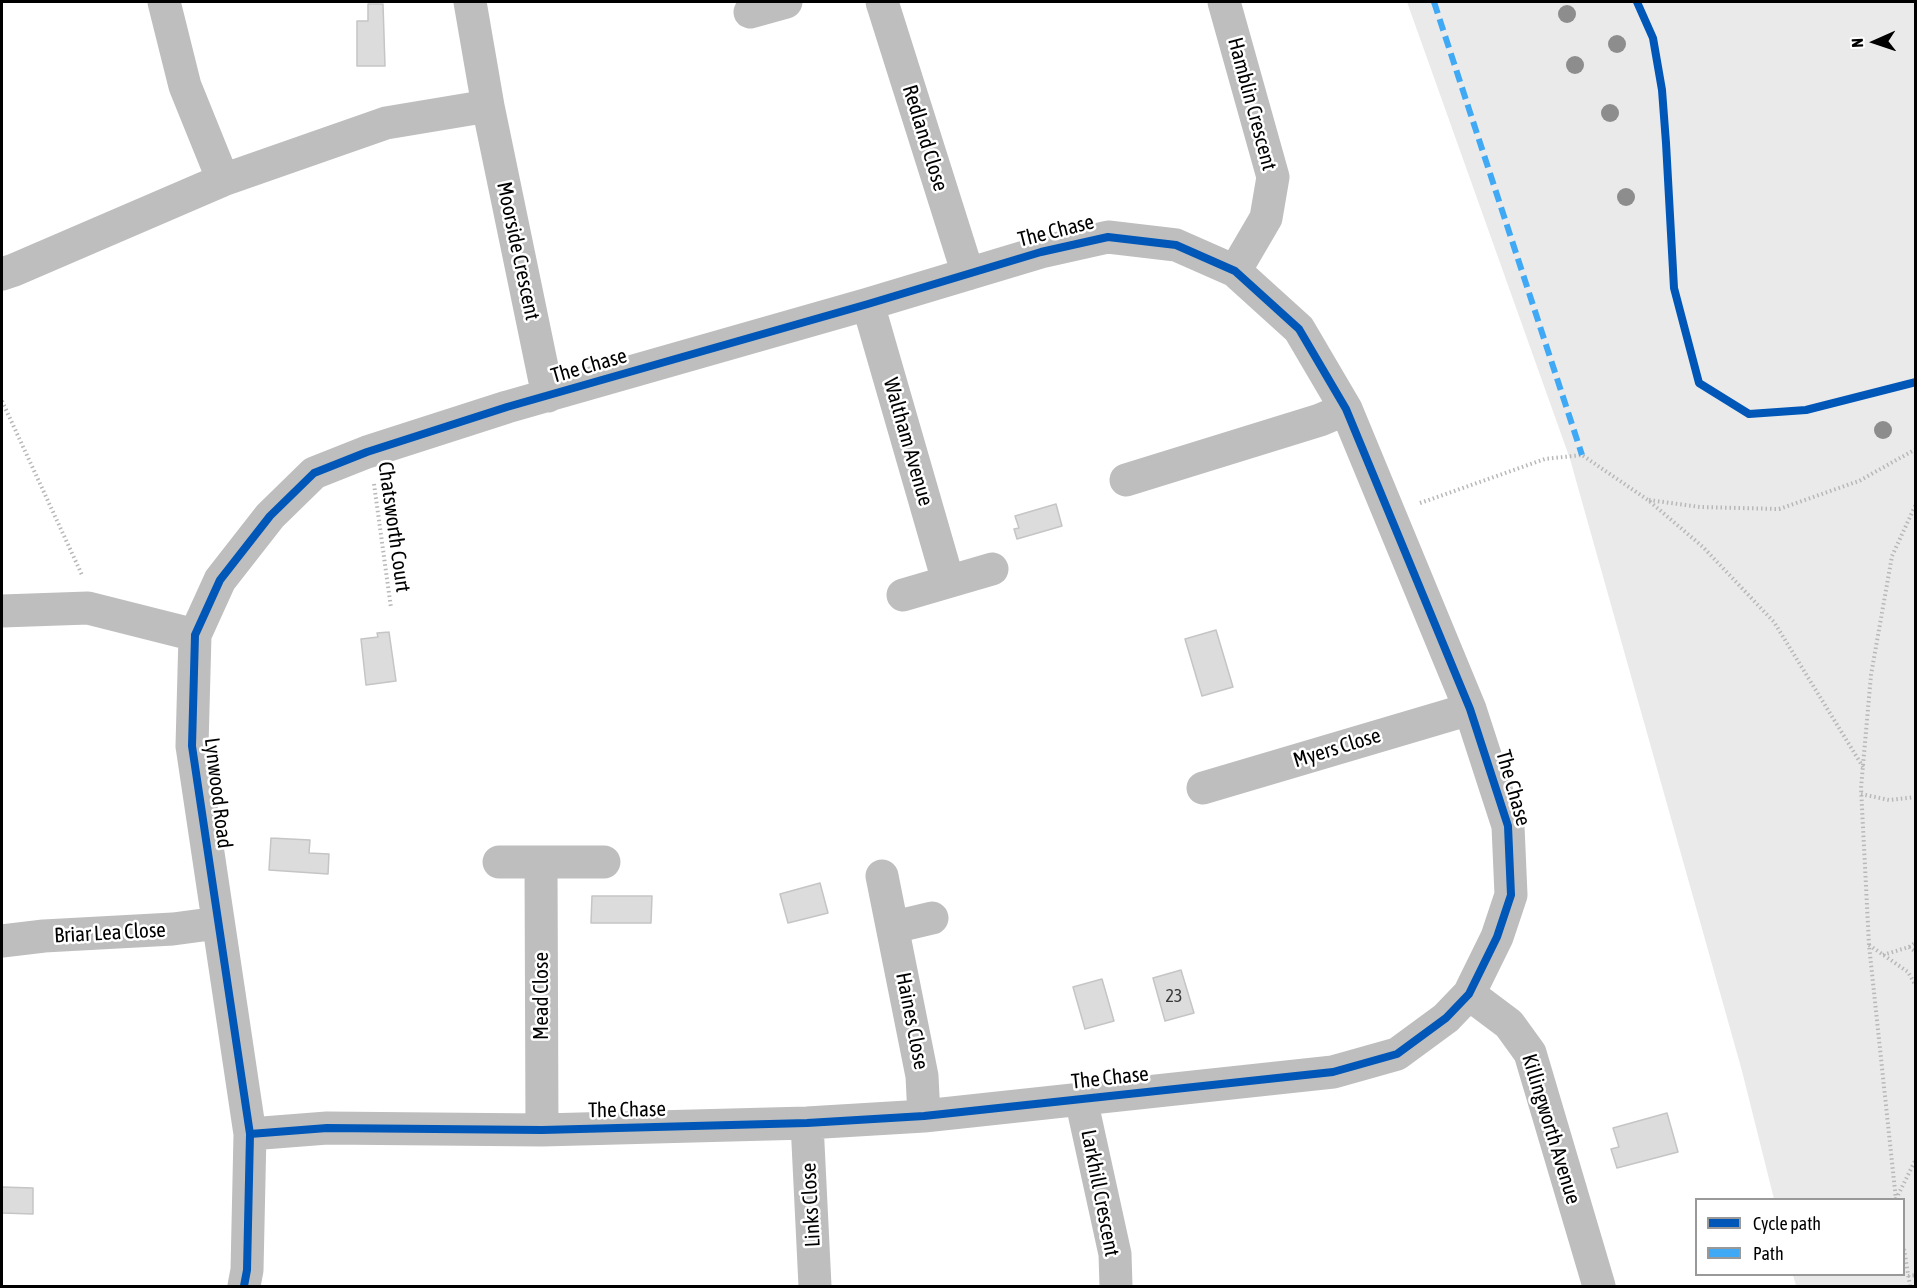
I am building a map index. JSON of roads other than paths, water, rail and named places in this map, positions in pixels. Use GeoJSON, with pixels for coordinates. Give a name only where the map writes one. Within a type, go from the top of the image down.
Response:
{"type":"FeatureCollection","features":[{"type":"Feature","properties":{"kind":"street"},"geometry":{"type":"LineString","coordinates":[[164,2],[185,86],[224,180]]}},
{"type":"Feature","properties":{"kind":"street","name":"Moorside Crescent"},"geometry":{"type":"LineString","coordinates":[[470,2],[488,106],[548,396]]}},
{"type":"Feature","properties":{"kind":"street"},"geometry":{"type":"LineString","coordinates":[[750,12],[786,2]]}},
{"type":"Feature","properties":{"kind":"street","name":"Redland Close"},"geometry":{"type":"LineString","coordinates":[[882,2],[968,274]]}},
{"type":"Feature","properties":{"kind":"street","name":"Hamblin Crescent"},"geometry":{"type":"LineString","coordinates":[[1224,2],[1273,177],[1266,218],[1235,271]]}},
{"type":"Feature","properties":{"kind":"street"},"geometry":{"type":"LineString","coordinates":[[2,274],[224,180],[386,123],[488,106]]}},
{"type":"Feature","properties":{"kind":"street","name":"The Chase"},"geometry":{"type":"LineString","coordinates":[[250,1134],[327,1128],[542,1130],[807,1123],[924,1116],[1333,1072],[1397,1054],[1446,1018],[1469,994],[1497,937],[1511,895],[1508,826],[1470,709],[1346,409],[1299,329],[1235,271],[1176,245],[1108,237],[1041,252],[507,407]]}},
{"type":"Feature","properties":{"kind":"street","name":"Waltham Avenue"},"geometry":{"type":"LineString","coordinates":[[868,304],[948,581]]}},
{"type":"Feature","properties":{"kind":"street","name":"Lynwood Road"},"geometry":{"type":"LineString","coordinates":[[244,1287],[247,1270],[250,1134],[192,746],[195,635],[220,580],[270,516],[314,473],[367,452],[507,407]]}},
{"type":"Feature","properties":{"kind":"street"},"geometry":{"type":"LineString","coordinates":[[1126,480],[1320,420],[1346,409]]}},
{"type":"Feature","properties":{"kind":"street"},"geometry":{"type":"LineString","coordinates":[[903,595],[992,569]]}},
{"type":"Feature","properties":{"kind":"street"},"geometry":{"type":"LineString","coordinates":[[2,611],[88,608],[195,635]]}},
{"type":"Feature","properties":{"kind":"street","name":"Myers Close"},"geometry":{"type":"LineString","coordinates":[[1203,788],[1470,709]]}},
{"type":"Feature","properties":{"kind":"street"},"geometry":{"type":"LineString","coordinates":[[499,862],[604,862]]}},
{"type":"Feature","properties":{"kind":"street","name":"Mead Close"},"geometry":{"type":"LineString","coordinates":[[541,862],[542,1130]]}},
{"type":"Feature","properties":{"kind":"street","name":"Haines Close"},"geometry":{"type":"LineString","coordinates":[[882,876],[922,1076],[924,1116]]}},
{"type":"Feature","properties":{"kind":"street"},"geometry":{"type":"LineString","coordinates":[[894,927],[932,918]]}},
{"type":"Feature","properties":{"kind":"street","name":"Briar Lea Close"},"geometry":{"type":"LineString","coordinates":[[2,941],[44,936],[173,929],[218,923]]}},
{"type":"Feature","properties":{"kind":"street","name":"Killingworth Avenue"},"geometry":{"type":"LineString","coordinates":[[1469,994],[1509,1024],[1530,1053],[1599,1287]]}},
{"type":"Feature","properties":{"kind":"street","name":"Larkhill Crescent"},"geometry":{"type":"LineString","coordinates":[[1081,1099],[1114,1254],[1116,1287]]}},
{"type":"Feature","properties":{"kind":"street","name":"Links Close"},"geometry":{"type":"LineString","coordinates":[[807,1123],[814,1287]]}}]}
